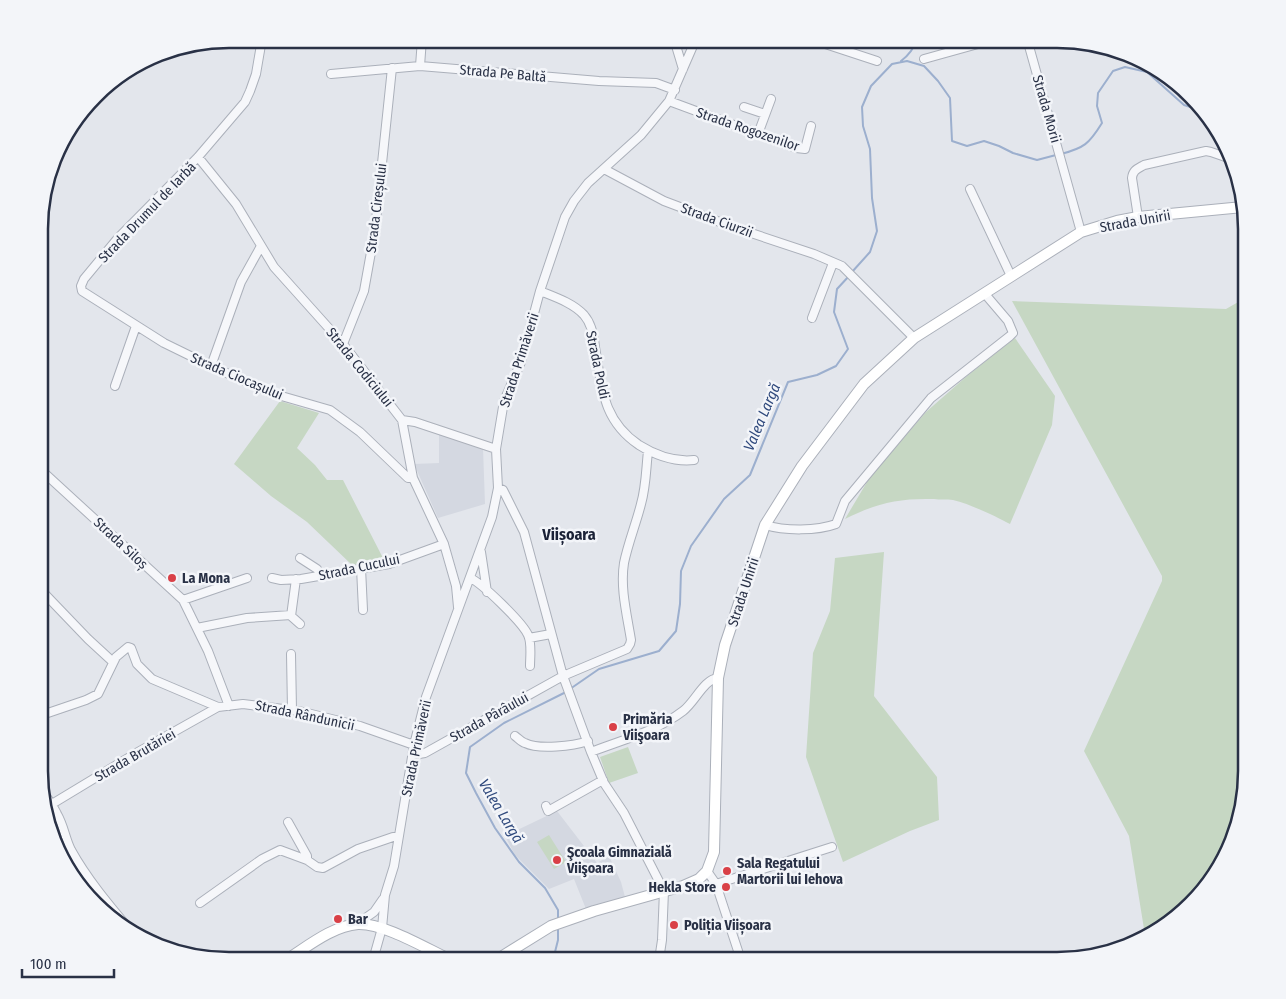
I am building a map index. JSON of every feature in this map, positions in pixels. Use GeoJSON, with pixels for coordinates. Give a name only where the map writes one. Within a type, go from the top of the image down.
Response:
{"type":"FeatureCollection","features":[{"type":"Feature","properties":{"kind":"main road","name":"Strada Unirii"},"geometry":{"type":"LineString","coordinates":[[707,871],[714,852],[718,678],[725,645],[765,525],[802,466],[864,384],[914,338],[1080,232],[1138,217],[1237,208]]}},
{"type":"Feature","properties":{"kind":"main road"},"geometry":{"type":"LineString","coordinates":[[508,952],[551,926],[683,886],[699,879],[707,871]]}},
{"type":"Feature","properties":{"kind":"main road"},"geometry":{"type":"LineString","coordinates":[[299,952],[330,933],[357,924],[382,928],[434,952]]}},
{"type":"Feature","properties":{"kind":"street","name":"Strada Drumul de Iarbă"},"geometry":{"type":"LineString","coordinates":[[82,291],[81,284],[118,238],[198,157],[248,96],[256,74],[260,48]]}},
{"type":"Feature","properties":{"kind":"street"},"geometry":{"type":"LineString","coordinates":[[420,66],[421,48]]}},
{"type":"Feature","properties":{"kind":"street"},"geometry":{"type":"LineString","coordinates":[[677,48],[683,69]]}},
{"type":"Feature","properties":{"kind":"street","name":"Strada Primăverii"},"geometry":{"type":"LineString","coordinates":[[386,895],[394,866],[414,745],[426,697],[492,517],[498,488],[496,449],[504,401],[521,362],[540,291],[565,217],[574,200],[588,183],[641,134],[669,101],[692,48]]}},
{"type":"Feature","properties":{"kind":"street"},"geometry":{"type":"LineString","coordinates":[[837,48],[877,61]]}},
{"type":"Feature","properties":{"kind":"street"},"geometry":{"type":"LineString","coordinates":[[924,59],[964,48]]}},
{"type":"Feature","properties":{"kind":"street","name":"Strada Morii"},"geometry":{"type":"LineString","coordinates":[[1030,48],[1080,232]]}},
{"type":"Feature","properties":{"kind":"street","name":"Strada Pe Baltă"},"geometry":{"type":"LineString","coordinates":[[331,74],[420,66],[599,81],[656,83],[675,90]]}},
{"type":"Feature","properties":{"kind":"street","name":"Strada Cireșului"},"geometry":{"type":"LineString","coordinates":[[343,344],[364,291],[372,253],[376,230],[392,68]]}},
{"type":"Feature","properties":{"kind":"street"},"geometry":{"type":"LineString","coordinates":[[758,134],[771,99]]}},
{"type":"Feature","properties":{"kind":"street","name":"Strada Rogozenilor"},"geometry":{"type":"LineString","coordinates":[[669,101],[803,150],[806,146],[811,126]]}},
{"type":"Feature","properties":{"kind":"street"},"geometry":{"type":"LineString","coordinates":[[744,106],[765,114]]}},
{"type":"Feature","properties":{"kind":"street"},"geometry":{"type":"LineString","coordinates":[[1138,217],[1132,178],[1135,169],[1152,163],[1206,151],[1224,157]]}},
{"type":"Feature","properties":{"kind":"street","name":"Strada Codiciului"},"geometry":{"type":"LineString","coordinates":[[198,157],[236,204],[274,267],[343,344],[402,420],[413,478],[444,544],[454,579],[459,608]]}},
{"type":"Feature","properties":{"kind":"street","name":"Strada Ciurzii"},"geometry":{"type":"LineString","coordinates":[[604,169],[664,201],[733,227],[814,254],[845,268],[914,338]]}},
{"type":"Feature","properties":{"kind":"street"},"geometry":{"type":"LineString","coordinates":[[970,189],[1011,276]]}},
{"type":"Feature","properties":{"kind":"street"},"geometry":{"type":"LineString","coordinates":[[211,366],[241,282],[261,246]]}},
{"type":"Feature","properties":{"kind":"street"},"geometry":{"type":"LineString","coordinates":[[812,318],[833,263]]}},
{"type":"Feature","properties":{"kind":"street","name":"Strada Ciocașului"},"geometry":{"type":"LineString","coordinates":[[82,291],[164,343],[211,366],[271,393],[330,410],[360,432],[408,478],[413,478]]}},
{"type":"Feature","properties":{"kind":"street","name":"Strada Poldi"},"geometry":{"type":"LineString","coordinates":[[540,291],[557,298],[584,315],[594,336],[604,401],[617,425],[629,438],[648,451],[674,459],[694,460]]}},
{"type":"Feature","properties":{"kind":"street"},"geometry":{"type":"LineString","coordinates":[[765,525],[775,528],[797,529],[836,524],[846,500],[931,398],[1013,333],[1008,321],[985,294]]}},
{"type":"Feature","properties":{"kind":"street"},"geometry":{"type":"LineString","coordinates":[[115,386],[136,326]]}},
{"type":"Feature","properties":{"kind":"street"},"geometry":{"type":"LineString","coordinates":[[402,420],[415,422],[496,449]]}},
{"type":"Feature","properties":{"kind":"street","name":"Strada Pârâului"},"geometry":{"type":"LineString","coordinates":[[413,755],[425,753],[565,679],[627,649],[630,644],[624,594],[624,564],[641,504],[648,451]]}},
{"type":"Feature","properties":{"kind":"street","name":"Strada Siloș"},"geometry":{"type":"LineString","coordinates":[[48,476],[183,600],[208,651],[229,706]]}},
{"type":"Feature","properties":{"kind":"street"},"geometry":{"type":"LineString","coordinates":[[498,488],[503,490],[524,532],[551,634],[591,752],[603,780],[624,813],[664,891],[660,952]]}},
{"type":"Feature","properties":{"kind":"street","name":"Strada Cucului"},"geometry":{"type":"LineString","coordinates":[[272,578],[296,580],[389,564],[444,544]]}},
{"type":"Feature","properties":{"kind":"street"},"geometry":{"type":"LineString","coordinates":[[480,550],[487,592]]}},
{"type":"Feature","properties":{"kind":"street"},"geometry":{"type":"LineString","coordinates":[[300,558],[321,575]]}},
{"type":"Feature","properties":{"kind":"street"},"geometry":{"type":"LineString","coordinates":[[361,568],[363,610]]}},
{"type":"Feature","properties":{"kind":"street"},"geometry":{"type":"LineString","coordinates":[[183,600],[247,578]]}},
{"type":"Feature","properties":{"kind":"street"},"geometry":{"type":"LineString","coordinates":[[470,578],[476,581],[522,627],[530,638],[530,666]]}},
{"type":"Feature","properties":{"kind":"street"},"geometry":{"type":"LineString","coordinates":[[296,580],[291,618],[300,624]]}},
{"type":"Feature","properties":{"kind":"street"},"geometry":{"type":"LineString","coordinates":[[48,597],[113,662]]}},
{"type":"Feature","properties":{"kind":"street"},"geometry":{"type":"LineString","coordinates":[[197,628],[247,618],[291,615]]}},
{"type":"Feature","properties":{"kind":"street"},"geometry":{"type":"LineString","coordinates":[[530,638],[551,634]]}},
{"type":"Feature","properties":{"kind":"street","name":"Strada Rândunicii"},"geometry":{"type":"LineString","coordinates":[[48,713],[98,694],[113,662],[119,653],[128,647],[131,648],[137,664],[152,679],[218,707],[243,704],[292,710],[360,726],[414,745]]}},
{"type":"Feature","properties":{"kind":"street"},"geometry":{"type":"LineString","coordinates":[[291,654],[292,710]]}},
{"type":"Feature","properties":{"kind":"street"},"geometry":{"type":"LineString","coordinates":[[591,752],[671,720],[691,705],[708,681],[718,678]]}},
{"type":"Feature","properties":{"kind":"street","name":"Strada Brutăriei"},"geometry":{"type":"LineString","coordinates":[[52,804],[138,752],[218,707]]}},
{"type":"Feature","properties":{"kind":"street"},"geometry":{"type":"LineString","coordinates":[[516,736],[524,743],[532,746],[567,746],[588,742]]}},
{"type":"Feature","properties":{"kind":"street"},"geometry":{"type":"LineString","coordinates":[[546,806],[548,811],[603,780]]}},
{"type":"Feature","properties":{"kind":"street"},"geometry":{"type":"LineString","coordinates":[[52,804],[63,826],[71,849],[84,871],[117,913]]}},
{"type":"Feature","properties":{"kind":"street"},"geometry":{"type":"LineString","coordinates":[[288,822],[307,856],[307,860]]}},
{"type":"Feature","properties":{"kind":"street"},"geometry":{"type":"LineString","coordinates":[[200,903],[262,859],[280,850],[323,868],[358,849],[398,837]]}},
{"type":"Feature","properties":{"kind":"street"},"geometry":{"type":"LineString","coordinates":[[716,884],[832,848]]}},
{"type":"Feature","properties":{"kind":"street"},"geometry":{"type":"LineString","coordinates":[[707,871],[716,884],[738,952]]}},
{"type":"Feature","properties":{"kind":"street"},"geometry":{"type":"LineString","coordinates":[[357,924],[374,912],[386,895]]}},
{"type":"Feature","properties":{"kind":"street"},"geometry":{"type":"LineString","coordinates":[[375,952],[382,928],[386,895]]}},
{"type":"Feature","properties":{"kind":"shaded area"},"geometry":{"type":"Polygon","coordinates":[[[439,434],[483,448],[485,504],[438,518],[414,464],[439,463],[439,434]]]}},
{"type":"Feature","properties":{"kind":"shaded area","name":"Şcoala Gimnazială Viişoara"},"geometry":{"type":"Polygon","coordinates":[[[557,811],[597,863],[609,856],[621,882],[625,897],[586,909],[574,879],[549,889],[515,855],[505,836],[557,811]]]}},
{"type":"Feature","properties":{"kind":"green space"},"geometry":{"type":"Polygon","coordinates":[[[1012,301],[1226,309],[1238,302],[1237,794],[1225,840],[1208,871],[1186,899],[1168,914],[1144,929],[1129,836],[1084,751],[1162,581],[1162,576],[1012,301]]]}},
{"type":"Feature","properties":{"kind":"green space"},"geometry":{"type":"Polygon","coordinates":[[[1015,338],[1055,396],[1052,425],[1010,524],[982,510],[960,502],[934,499],[910,499],[878,505],[845,519],[870,477],[926,412],[1015,338]]]}},
{"type":"Feature","properties":{"kind":"green space"},"geometry":{"type":"Polygon","coordinates":[[[280,401],[319,413],[297,448],[315,465],[327,480],[343,480],[384,560],[352,565],[307,522],[271,496],[234,464],[280,401]]]}},
{"type":"Feature","properties":{"kind":"green space"},"geometry":{"type":"Polygon","coordinates":[[[884,552],[874,696],[937,777],[939,820],[910,831],[843,862],[806,757],[813,653],[830,611],[835,558],[884,552]]]}},
{"type":"Feature","properties":{"kind":"green space"},"geometry":{"type":"Polygon","coordinates":[[[628,747],[638,773],[609,783],[600,757],[628,747]]]}},
{"type":"Feature","properties":{"kind":"green space"},"geometry":{"type":"Polygon","coordinates":[[[549,835],[566,862],[554,869],[537,842],[549,835]]]}},
{"type":"Feature","properties":{"kind":"waterway"},"geometry":{"type":"LineString","coordinates":[[901,61],[913,48]]}},
{"type":"Feature","properties":{"kind":"waterway","name":"Valea Largă"},"geometry":{"type":"LineString","coordinates":[[852,272],[870,252],[877,231],[872,198],[870,149],[863,126],[862,107],[871,86],[892,64],[907,61],[924,66],[938,81],[950,98],[952,141],[967,146],[984,141],[1013,153],[1037,160],[1056,155]]}},
{"type":"Feature","properties":{"kind":"waterway","name":"Valea Largă"},"geometry":{"type":"LineString","coordinates":[[1061,154],[1075,150],[1085,144],[1102,123],[1097,106],[1098,93],[1113,71],[1125,67],[1147,72],[1184,105],[1193,108]]}},
{"type":"Feature","properties":{"kind":"waterway","name":"Valea Largă"},"geometry":{"type":"LineString","coordinates":[[570,689],[599,669],[659,651],[676,631],[680,604],[681,571],[691,546],[724,499],[750,475],[788,382],[817,375],[836,366],[848,349],[834,312],[837,289],[849,276]]}},
{"type":"Feature","properties":{"kind":"waterway","name":"Valea Largă"},"geometry":{"type":"LineString","coordinates":[[558,920],[558,910],[545,888],[519,862],[495,828],[466,773],[470,747],[504,723],[566,692]]}},
{"type":"Feature","properties":{"kind":"waterway","name":"Valea Largă"},"geometry":{"type":"LineString","coordinates":[[555,952],[558,940],[558,927]]}},
{"type":"Feature","properties":{"kind":"place","name":"La Mona"},"geometry":{"type":"Point","coordinates":[172,578]}},
{"type":"Feature","properties":{"kind":"place","name":"Primăria Viişoara"},"geometry":{"type":"Point","coordinates":[613,727]}},
{"type":"Feature","properties":{"kind":"place","name":"Şcoala Gimnazială Viişoara"},"geometry":{"type":"Point","coordinates":[557,860]}},
{"type":"Feature","properties":{"kind":"place","name":"Sala Regatului Martorii lui Iehova"},"geometry":{"type":"Point","coordinates":[727,871]}},
{"type":"Feature","properties":{"kind":"place","name":"Hekla Store"},"geometry":{"type":"Point","coordinates":[726,887]}},
{"type":"Feature","properties":{"kind":"place","name":"Bar"},"geometry":{"type":"Point","coordinates":[338,919]}},
{"type":"Feature","properties":{"kind":"place","name":"Poliția Viișoara"},"geometry":{"type":"Point","coordinates":[674,925]}},
{"type":"Feature","properties":{"kind":"district","name":"Viișoara"},"geometry":{"type":"Point","coordinates":[569,534]}}]}
